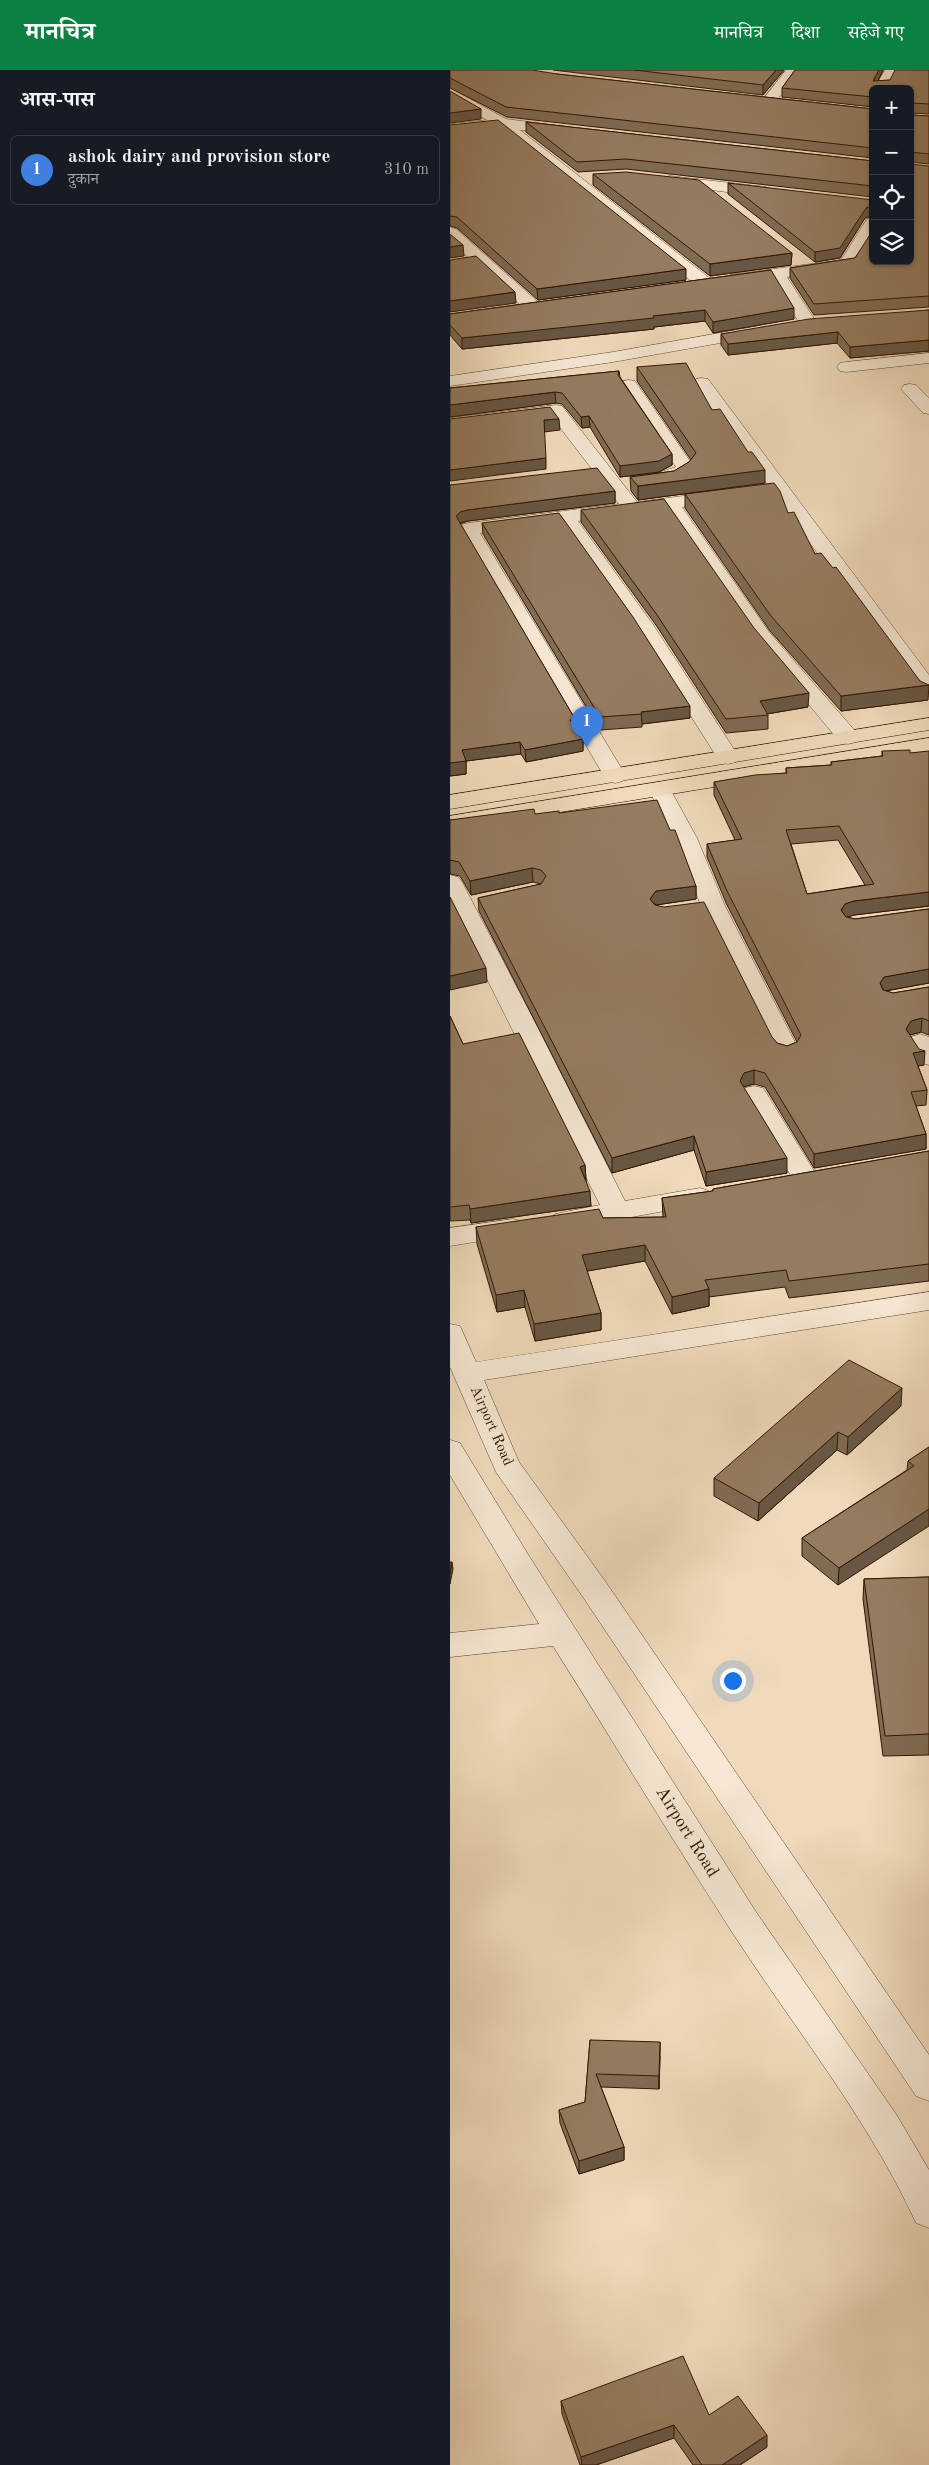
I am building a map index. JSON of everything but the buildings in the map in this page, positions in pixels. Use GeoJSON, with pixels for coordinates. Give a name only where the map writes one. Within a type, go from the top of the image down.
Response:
{"type":"FeatureCollection","features":[{"type":"Feature","properties":{"kind":"main road"},"geometry":{"type":"LineString","coordinates":[[450,802],[848,738],[929,740]]}},
{"type":"Feature","properties":{"kind":"main road"},"geometry":{"type":"LineString","coordinates":[[450,823],[659,789],[929,740]]}},
{"type":"Feature","properties":{"kind":"street"},"geometry":{"type":"LineString","coordinates":[[768,102],[794,70]]}},
{"type":"Feature","properties":{"kind":"street"},"geometry":{"type":"LineString","coordinates":[[883,85],[892,70]]}},
{"type":"Feature","properties":{"kind":"street"},"geometry":{"type":"LineString","coordinates":[[450,92],[502,123],[706,284]]}},
{"type":"Feature","properties":{"kind":"street"},"geometry":{"type":"LineString","coordinates":[[749,100],[788,104]]}},
{"type":"Feature","properties":{"kind":"street"},"geometry":{"type":"LineString","coordinates":[[450,129],[502,123],[580,132]]}},
{"type":"Feature","properties":{"kind":"street"},"geometry":{"type":"LineString","coordinates":[[574,180],[600,178]]}},
{"type":"Feature","properties":{"kind":"street"},"geometry":{"type":"LineString","coordinates":[[652,179],[784,194]]}},
{"type":"Feature","properties":{"kind":"street"},"geometry":{"type":"LineString","coordinates":[[706,186],[728,204]]}},
{"type":"Feature","properties":{"kind":"street"},"geometry":{"type":"LineString","coordinates":[[686,286],[847,264],[869,228]]}},
{"type":"Feature","properties":{"kind":"street"},"geometry":{"type":"LineString","coordinates":[[450,232],[533,307]]}},
{"type":"Feature","properties":{"kind":"street"},"geometry":{"type":"LineString","coordinates":[[795,257],[810,269]]}},
{"type":"Feature","properties":{"kind":"street"},"geometry":{"type":"LineString","coordinates":[[458,263],[480,260]]}},
{"type":"Feature","properties":{"kind":"street"},"geometry":{"type":"LineString","coordinates":[[777,274],[808,323]]}},
{"type":"Feature","properties":{"kind":"street"},"geometry":{"type":"LineString","coordinates":[[515,310],[552,305]]}},
{"type":"Feature","properties":{"kind":"street"},"geometry":{"type":"LineString","coordinates":[[450,381],[613,357],[828,321]]}},
{"type":"Feature","properties":{"kind":"street"},"geometry":{"type":"LineString","coordinates":[[846,367],[929,358]]}},
{"type":"Feature","properties":{"kind":"street"},"geometry":{"type":"LineString","coordinates":[[702,383],[929,690]]}},
{"type":"Feature","properties":{"kind":"street"},"geometry":{"type":"LineString","coordinates":[[614,485],[672,477],[681,473],[685,467],[629,385]]}},
{"type":"Feature","properties":{"kind":"street"},"geometry":{"type":"LineString","coordinates":[[910,390],[929,409]]}},
{"type":"Feature","properties":{"kind":"street"},"geometry":{"type":"LineString","coordinates":[[450,423],[556,410],[631,507]]}},
{"type":"Feature","properties":{"kind":"street"},"geometry":{"type":"LineString","coordinates":[[583,472],[602,470]]}},
{"type":"Feature","properties":{"kind":"street"},"geometry":{"type":"LineString","coordinates":[[614,776],[468,529],[780,489]]}},
{"type":"Feature","properties":{"kind":"street"},"geometry":{"type":"LineString","coordinates":[[668,502],[762,636],[848,738]]}},
{"type":"Feature","properties":{"kind":"street"},"geometry":{"type":"LineString","coordinates":[[565,517],[644,626],[728,757]]}},
{"type":"Feature","properties":{"kind":"street"},"geometry":{"type":"LineString","coordinates":[[659,789],[686,838],[703,907],[786,1050]]}},
{"type":"Feature","properties":{"kind":"street"},"geometry":{"type":"LineString","coordinates":[[450,882],[472,904],[617,1212]]}},
{"type":"Feature","properties":{"kind":"street"},"geometry":{"type":"LineString","coordinates":[[754,1094],[806,1179]]}},
{"type":"Feature","properties":{"kind":"street"},"geometry":{"type":"LineString","coordinates":[[778,1184],[834,1174]]}},
{"type":"Feature","properties":{"kind":"street"},"geometry":{"type":"LineString","coordinates":[[450,1237],[721,1194]]}},
{"type":"Feature","properties":{"kind":"street"},"geometry":{"type":"LineString","coordinates":[[467,1373],[929,1301]]}},
{"type":"Feature","properties":{"kind":"street","name":"Airport Road"},"geometry":{"type":"LineString","coordinates":[[450,1333],[506,1464],[594,1589],[929,2085]]}},
{"type":"Feature","properties":{"kind":"street","name":"Airport Road"},"geometry":{"type":"LineString","coordinates":[[450,1450],[561,1633],[744,1922],[882,2125],[917,2184],[929,2211]]}},
{"type":"Feature","properties":{"kind":"street"},"geometry":{"type":"LineString","coordinates":[[450,1645],[561,1633]]}},
{"type":"Feature","properties":{"kind":"place","name":"ashok dairy and provision store"},"geometry":{"type":"Point","coordinates":[587,747]}}]}
